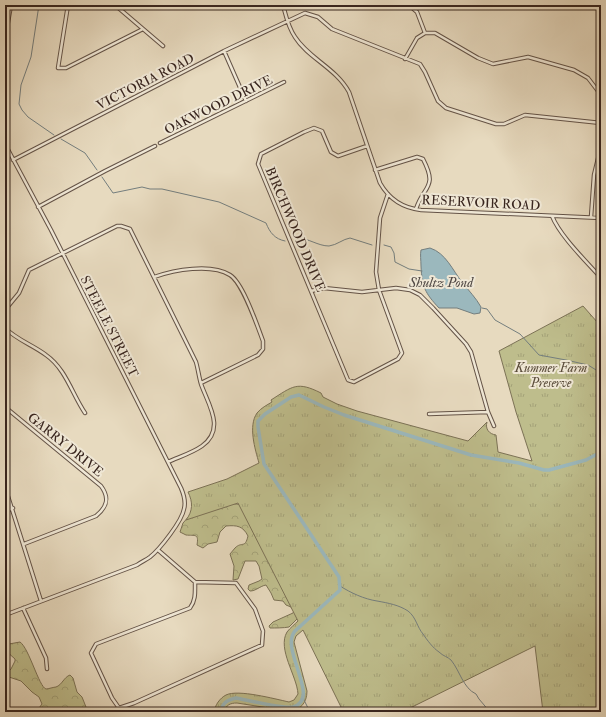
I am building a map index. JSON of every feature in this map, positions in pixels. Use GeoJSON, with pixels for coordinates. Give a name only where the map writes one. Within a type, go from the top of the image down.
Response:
{"type":"FeatureCollection","features":[{"type":"Feature","properties":{"kind":"street"},"geometry":{"type":"LineString","coordinates":[[5,39],[11,5]]}},
{"type":"Feature","properties":{"kind":"street"},"geometry":{"type":"LineString","coordinates":[[68,5],[58,68],[66,68],[143,29]]}},
{"type":"Feature","properties":{"kind":"street"},"geometry":{"type":"LineString","coordinates":[[115,5],[163,46]]}},
{"type":"Feature","properties":{"kind":"street","name":"RESERVOIR ROAD"},"geometry":{"type":"LineString","coordinates":[[283,5],[287,21],[295,38],[344,82],[349,92],[380,183],[388,194],[400,204],[416,209],[552,216],[567,239],[601,278]]}},
{"type":"Feature","properties":{"kind":"street"},"geometry":{"type":"LineString","coordinates":[[409,5],[417,12],[425,33]]}},
{"type":"Feature","properties":{"kind":"street"},"geometry":{"type":"LineString","coordinates":[[593,5],[601,10]]}},
{"type":"Feature","properties":{"kind":"street","name":"VICTORIA ROAD"},"geometry":{"type":"LineString","coordinates":[[13,160],[224,51],[305,13],[318,17],[332,29],[420,64],[426,72],[438,101],[446,108],[496,124],[504,124],[525,115],[601,123]]}},
{"type":"Feature","properties":{"kind":"street"},"geometry":{"type":"LineString","coordinates":[[405,59],[417,38],[425,33],[434,33],[478,58],[493,64],[528,57],[574,70],[588,78],[601,95]]}},
{"type":"Feature","properties":{"kind":"street"},"geometry":{"type":"LineString","coordinates":[[224,51],[246,101]]}},
{"type":"Feature","properties":{"kind":"street","name":"OAKWOOD DRIVE"},"geometry":{"type":"LineString","coordinates":[[160,143],[284,82]]}},
{"type":"Feature","properties":{"kind":"street","name":"BIRCHWOOD DRIVE"},"geometry":{"type":"LineString","coordinates":[[367,146],[338,156],[331,152],[322,131],[314,128],[261,154],[258,164],[348,380],[354,382],[398,359],[402,352],[379,290]]}},
{"type":"Feature","properties":{"kind":"street","name":"STEELE STREET"},"geometry":{"type":"LineString","coordinates":[[5,144],[63,254],[184,496],[185,505],[181,519],[158,550]]}},
{"type":"Feature","properties":{"kind":"street","name":"OAKWOOD DRIVE"},"geometry":{"type":"LineString","coordinates":[[38,207],[155,146]]}},
{"type":"Feature","properties":{"kind":"street"},"geometry":{"type":"LineString","coordinates":[[591,217],[594,175],[601,146]]}},
{"type":"Feature","properties":{"kind":"street"},"geometry":{"type":"LineString","coordinates":[[375,170],[416,157],[423,159],[429,175],[430,183],[416,209]]}},
{"type":"Feature","properties":{"kind":"street"},"geometry":{"type":"LineString","coordinates":[[379,290],[376,266],[379,224],[388,194]]}},
{"type":"Feature","properties":{"kind":"street"},"geometry":{"type":"LineString","coordinates":[[552,216],[601,218]]}},
{"type":"Feature","properties":{"kind":"street"},"geometry":{"type":"LineString","coordinates":[[5,310],[19,293],[29,270],[117,226],[130,229],[196,362],[201,383],[214,415],[214,425],[209,439],[202,446],[168,462]]}},
{"type":"Feature","properties":{"kind":"street"},"geometry":{"type":"LineString","coordinates":[[154,277],[163,274],[197,269],[216,270],[230,275],[240,286],[263,341],[262,349],[258,355],[201,383]]}},
{"type":"Feature","properties":{"kind":"street"},"geometry":{"type":"LineString","coordinates":[[312,291],[324,288],[362,292],[396,288],[416,292],[433,308],[466,344],[471,352],[488,412],[494,426]]}},
{"type":"Feature","properties":{"kind":"street"},"geometry":{"type":"LineString","coordinates":[[5,328],[11,335],[46,354],[54,362],[68,380],[85,413]]}},
{"type":"Feature","properties":{"kind":"street","name":"GARRY DRIVE"},"geometry":{"type":"LineString","coordinates":[[5,407],[101,486],[106,493],[106,502],[103,511],[96,516],[24,544]]}},
{"type":"Feature","properties":{"kind":"street"},"geometry":{"type":"LineString","coordinates":[[429,414],[488,412]]}},
{"type":"Feature","properties":{"kind":"street"},"geometry":{"type":"LineString","coordinates":[[5,487],[41,601]]}},
{"type":"Feature","properties":{"kind":"street"},"geometry":{"type":"LineString","coordinates":[[5,511],[12,508]]}},
{"type":"Feature","properties":{"kind":"street"},"geometry":{"type":"LineString","coordinates":[[5,615],[137,565],[149,558],[158,550],[195,582],[236,583],[256,609],[263,631],[262,645],[134,704],[119,708],[112,698],[91,653],[96,644],[190,608],[194,603],[196,596],[195,582]]}},
{"type":"Feature","properties":{"kind":"street"},"geometry":{"type":"LineString","coordinates":[[24,608],[46,658],[47,669]]}},
{"type":"Feature","properties":{"kind":"green space","name":"Kummer Farm Preserve"},"geometry":{"type":"Polygon","coordinates":[[[583,306],[598,323],[601,320],[601,712],[543,712],[535,646],[402,712],[342,712],[341,707],[303,630],[296,636],[294,642],[307,691],[306,699],[302,706],[296,710],[288,711],[235,703],[227,706],[224,712],[214,712],[215,707],[220,700],[224,696],[232,693],[257,695],[289,702],[294,700],[298,694],[284,646],[287,632],[298,621],[238,503],[186,520],[192,506],[188,492],[227,479],[259,463],[254,444],[253,431],[254,418],[257,413],[272,402],[271,400],[290,388],[300,386],[306,387],[321,393],[323,397],[337,404],[357,411],[468,441],[487,422],[488,431],[491,434],[496,435],[498,452],[532,461],[516,412],[499,351],[583,306]]]}},
{"type":"Feature","properties":{"kind":"green space"},"geometry":{"type":"Polygon","coordinates":[[[232,504],[243,506],[298,618],[289,627],[270,628],[269,626],[273,622],[293,613],[294,611],[291,607],[286,605],[283,601],[274,600],[266,585],[252,591],[248,589],[249,585],[262,579],[259,566],[256,561],[245,561],[238,579],[233,580],[234,566],[230,554],[237,546],[246,542],[248,536],[242,528],[236,526],[226,526],[220,532],[217,542],[208,544],[203,548],[197,545],[196,536],[186,535],[180,532],[183,523],[191,514],[232,504]]]}},
{"type":"Feature","properties":{"kind":"green space"},"geometry":{"type":"Polygon","coordinates":[[[20,642],[27,652],[43,687],[46,689],[56,687],[70,675],[73,678],[77,692],[82,697],[88,712],[36,712],[42,704],[39,697],[21,681],[6,676],[15,659],[5,650],[5,647],[9,644],[20,642]]]}},
{"type":"Feature","properties":{"kind":"water","name":"Shultz Pond"},"geometry":{"type":"Polygon","coordinates":[[[430,248],[436,250],[449,263],[481,307],[480,313],[474,314],[457,308],[439,308],[430,298],[423,285],[421,273],[421,250],[430,248]]]}},
{"type":"Feature","properties":{"kind":"waterway"},"geometry":{"type":"LineString","coordinates":[[39,5],[31,57],[21,85],[19,104],[28,117],[54,135]]}},
{"type":"Feature","properties":{"kind":"waterway"},"geometry":{"type":"LineString","coordinates":[[61,139],[85,153],[97,170]]}},
{"type":"Feature","properties":{"kind":"waterway"},"geometry":{"type":"LineString","coordinates":[[102,177],[113,193],[142,187],[162,189],[219,202],[266,223],[273,235],[278,239],[285,241]]}},
{"type":"Feature","properties":{"kind":"waterway"},"geometry":{"type":"LineString","coordinates":[[298,238],[306,239],[325,246],[329,246],[350,238],[372,245]]}},
{"type":"Feature","properties":{"kind":"waterway"},"geometry":{"type":"LineString","coordinates":[[384,245],[391,247],[394,253],[395,262],[409,269],[422,271]]}},
{"type":"Feature","properties":{"kind":"waterway"},"geometry":{"type":"LineString","coordinates":[[482,308],[487,309],[495,320],[520,334],[539,355],[588,365],[601,373]]}},
{"type":"Feature","properties":{"kind":"waterway"},"geometry":{"type":"LineString","coordinates":[[221,712],[222,706],[226,702],[236,698],[274,706],[288,707],[293,707],[301,702],[303,694],[302,684],[292,649],[292,639],[295,631],[340,590],[339,577],[264,464],[258,421],[265,414],[291,397],[299,395],[344,415],[471,455],[519,463],[544,470],[586,460],[601,452]]}},
{"type":"Feature","properties":{"kind":"waterway"},"geometry":{"type":"LineString","coordinates":[[340,586],[362,597],[393,604],[408,611],[413,616],[421,631],[432,646],[442,655],[451,660],[465,684],[476,694],[490,712]]}},
{"type":"Feature","properties":{"kind":"waterway"},"geometry":{"type":"LineString","coordinates":[[303,694],[304,700],[310,712]]}}]}
